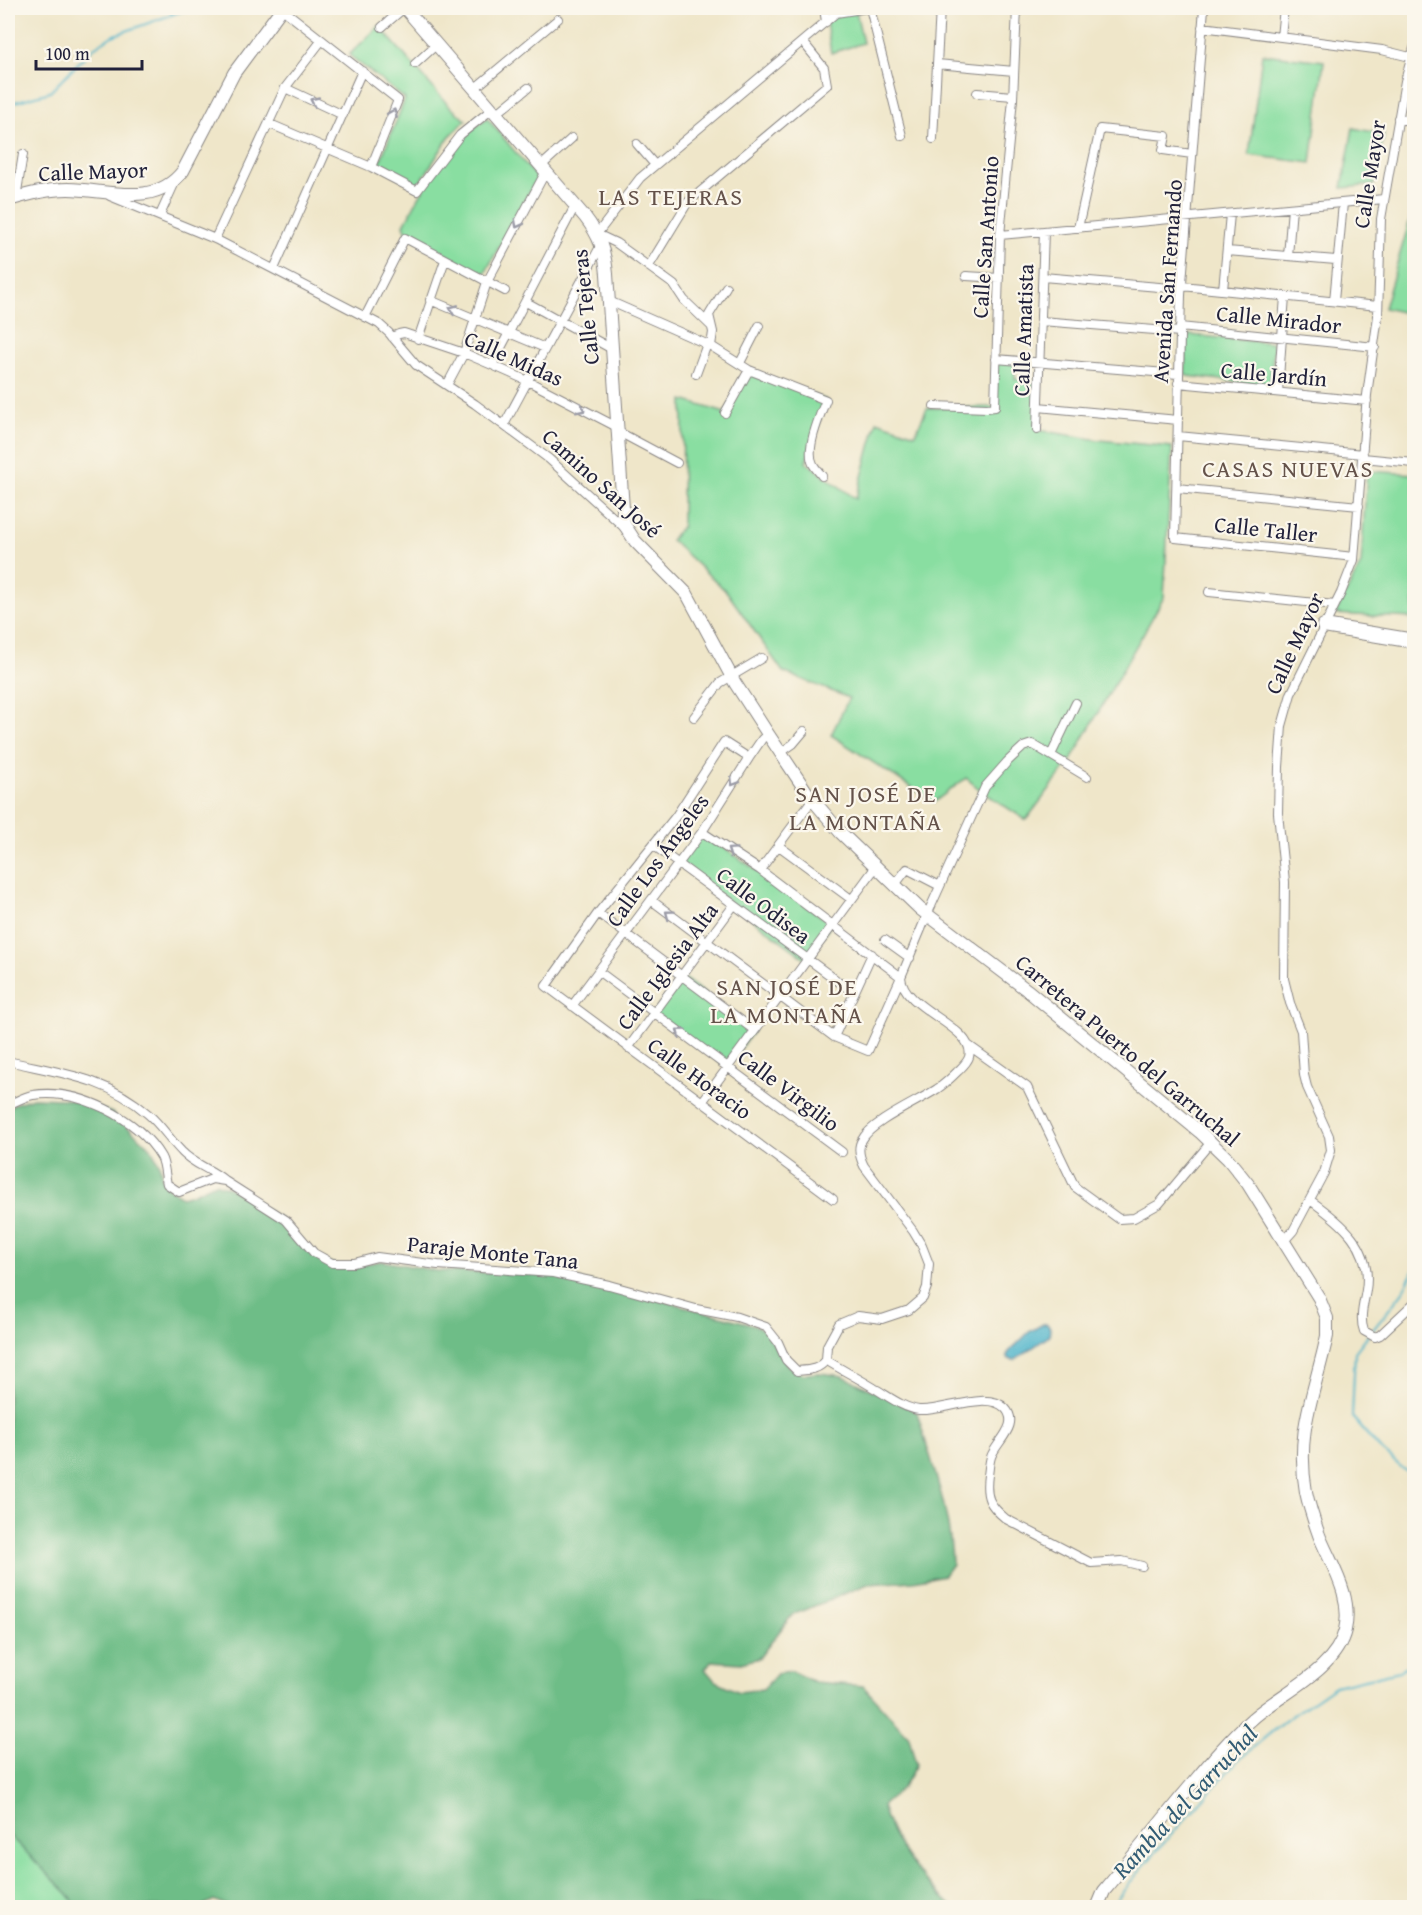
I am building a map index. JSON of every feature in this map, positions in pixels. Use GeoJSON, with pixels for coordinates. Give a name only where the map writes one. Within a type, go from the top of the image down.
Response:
{"type":"FeatureCollection","features":[{"type":"Feature","properties":{"kind":"main road","name":"Calle Mayor"},"geometry":{"type":"LineString","coordinates":[[12,199],[58,189],[104,194],[157,190],[166,193],[185,167],[234,73],[282,8]]}},
{"type":"Feature","properties":{"kind":"main road","name":"Calle Tejeras"},"geometry":{"type":"LineString","coordinates":[[404,8],[600,238],[607,274],[622,513],[626,529]]}},
{"type":"Feature","properties":{"kind":"main road","name":"Camino San José"},"geometry":{"type":"LineString","coordinates":[[626,529],[684,590],[731,675],[812,800],[875,868],[927,915]]}},
{"type":"Feature","properties":{"kind":"main road"},"geometry":{"type":"LineString","coordinates":[[1329,616],[1341,623],[1414,635]]}},
{"type":"Feature","properties":{"kind":"main road"},"geometry":{"type":"LineString","coordinates":[[1329,616],[1414,641]]}},
{"type":"Feature","properties":{"kind":"main road","name":"Carretera Puerto del Garruchal"},"geometry":{"type":"LineString","coordinates":[[927,915],[1027,990],[1211,1142],[1242,1176],[1319,1298],[1327,1318],[1327,1336],[1304,1428],[1302,1463],[1310,1508],[1319,1535],[1342,1585],[1346,1603],[1345,1629],[1342,1640],[1327,1662],[1257,1714],[1226,1744],[1104,1891],[1097,1907]]}},
{"type":"Feature","properties":{"kind":"street"},"geometry":{"type":"LineString","coordinates":[[282,8],[398,100],[371,167]]}},
{"type":"Feature","properties":{"kind":"street"},"geometry":{"type":"LineString","coordinates":[[382,27],[404,8]]}},
{"type":"Feature","properties":{"kind":"street"},"geometry":{"type":"LineString","coordinates":[[824,8],[826,22]]}},
{"type":"Feature","properties":{"kind":"street"},"geometry":{"type":"LineString","coordinates":[[504,425],[592,260],[600,238],[635,184],[836,13],[869,8],[902,136]]}},
{"type":"Feature","properties":{"kind":"street"},"geometry":{"type":"LineString","coordinates":[[933,139],[940,8]]}},
{"type":"Feature","properties":{"kind":"street","name":"Calle San Antonio"},"geometry":{"type":"LineString","coordinates":[[934,406],[995,407],[1000,235],[1013,96],[1017,8]]}},
{"type":"Feature","properties":{"kind":"street","name":"Avenida San Fernando"},"geometry":{"type":"LineString","coordinates":[[1175,538],[1182,287],[1204,8]]}},
{"type":"Feature","properties":{"kind":"street"},"geometry":{"type":"LineString","coordinates":[[1281,37],[1284,8]]}},
{"type":"Feature","properties":{"kind":"street"},"geometry":{"type":"LineString","coordinates":[[474,89],[558,19]]}},
{"type":"Feature","properties":{"kind":"street"},"geometry":{"type":"LineString","coordinates":[[1202,27],[1382,50],[1413,58]]}},
{"type":"Feature","properties":{"kind":"street"},"geometry":{"type":"LineString","coordinates":[[215,239],[285,88],[322,40]]}},
{"type":"Feature","properties":{"kind":"street"},"geometry":{"type":"LineString","coordinates":[[650,266],[688,202],[827,85],[824,68],[803,42]]}},
{"type":"Feature","properties":{"kind":"street"},"geometry":{"type":"LineString","coordinates":[[415,64],[437,44]]}},
{"type":"Feature","properties":{"kind":"street","name":"Calle Mayor"},"geometry":{"type":"LineString","coordinates":[[1284,1241],[1293,1231],[1327,1167],[1331,1143],[1307,1087],[1301,1031],[1284,979],[1285,882],[1278,813],[1281,734],[1285,711],[1296,682],[1351,570],[1354,557],[1367,401],[1375,347],[1380,227],[1398,118],[1414,48]]}},
{"type":"Feature","properties":{"kind":"street"},"geometry":{"type":"LineString","coordinates":[[937,64],[1014,71]]}},
{"type":"Feature","properties":{"kind":"street"},"geometry":{"type":"LineString","coordinates":[[274,269],[362,72]]}},
{"type":"Feature","properties":{"kind":"street"},"geometry":{"type":"LineString","coordinates":[[285,88],[343,115]]}},
{"type":"Feature","properties":{"kind":"street"},"geometry":{"type":"LineString","coordinates":[[270,124],[371,167],[417,190],[460,135],[528,88]]}},
{"type":"Feature","properties":{"kind":"street"},"geometry":{"type":"LineString","coordinates":[[977,93],[1013,96]]}},
{"type":"Feature","properties":{"kind":"street"},"geometry":{"type":"LineString","coordinates":[[1398,118],[1414,122]]}},
{"type":"Feature","properties":{"kind":"street"},"geometry":{"type":"LineString","coordinates":[[1078,228],[1100,129],[1166,136],[1163,150],[1192,154]]}},
{"type":"Feature","properties":{"kind":"street"},"geometry":{"type":"LineString","coordinates":[[447,385],[464,353],[487,282],[543,170],[572,138]]}},
{"type":"Feature","properties":{"kind":"street"},"geometry":{"type":"LineString","coordinates":[[637,144],[655,165]]}},
{"type":"Feature","properties":{"kind":"street"},"geometry":{"type":"LineString","coordinates":[[12,199],[23,154]]}},
{"type":"Feature","properties":{"kind":"street"},"geometry":{"type":"LineString","coordinates":[[138,207],[135,201],[140,193]]}},
{"type":"Feature","properties":{"kind":"street"},"geometry":{"type":"LineString","coordinates":[[160,215],[166,193]]}},
{"type":"Feature","properties":{"kind":"street","name":"Camino San José"},"geometry":{"type":"LineString","coordinates":[[104,194],[215,239],[382,327],[416,364],[504,425],[559,468],[626,529]]}},
{"type":"Feature","properties":{"kind":"street"},"geometry":{"type":"LineString","coordinates":[[1000,235],[1384,199]]}},
{"type":"Feature","properties":{"kind":"street"},"geometry":{"type":"LineString","coordinates":[[1334,301],[1343,203]]}},
{"type":"Feature","properties":{"kind":"street"},"geometry":{"type":"LineString","coordinates":[[492,365],[575,206]]}},
{"type":"Feature","properties":{"kind":"street"},"geometry":{"type":"LineString","coordinates":[[1288,256],[1292,208]]}},
{"type":"Feature","properties":{"kind":"street"},"geometry":{"type":"LineString","coordinates":[[1223,290],[1230,214]]}},
{"type":"Feature","properties":{"kind":"street","name":"Calle Amatista"},"geometry":{"type":"LineString","coordinates":[[1037,430],[1044,231]]}},
{"type":"Feature","properties":{"kind":"street"},"geometry":{"type":"LineString","coordinates":[[365,317],[405,238],[505,291]]}},
{"type":"Feature","properties":{"kind":"street"},"geometry":{"type":"LineString","coordinates":[[600,238],[616,243],[674,285],[684,300],[711,326]]}},
{"type":"Feature","properties":{"kind":"street"},"geometry":{"type":"LineString","coordinates":[[1227,251],[1336,260]]}},
{"type":"Feature","properties":{"kind":"street"},"geometry":{"type":"LineString","coordinates":[[418,339],[445,260]]}},
{"type":"Feature","properties":{"kind":"street"},"geometry":{"type":"LineString","coordinates":[[592,260],[598,263],[607,274]]}},
{"type":"Feature","properties":{"kind":"street"},"geometry":{"type":"LineString","coordinates":[[966,276],[999,278]]}},
{"type":"Feature","properties":{"kind":"street"},"geometry":{"type":"LineString","coordinates":[[1043,277],[1223,290],[1378,306]]}},
{"type":"Feature","properties":{"kind":"street"},"geometry":{"type":"LineString","coordinates":[[696,374],[713,332],[709,315],[726,287]]}},
{"type":"Feature","properties":{"kind":"street"},"geometry":{"type":"LineString","coordinates":[[1278,392],[1285,296]]}},
{"type":"Feature","properties":{"kind":"street"},"geometry":{"type":"LineString","coordinates":[[430,300],[545,348]]}},
{"type":"Feature","properties":{"kind":"street"},"geometry":{"type":"LineString","coordinates":[[609,301],[709,345],[749,370],[826,400],[810,454],[812,463],[822,476]]}},
{"type":"Feature","properties":{"kind":"street"},"geometry":{"type":"LineString","coordinates":[[526,302],[612,349]]}},
{"type":"Feature","properties":{"kind":"street","name":"Calle Mirador"},"geometry":{"type":"LineString","coordinates":[[1041,321],[1282,337],[1375,347]]}},
{"type":"Feature","properties":{"kind":"street"},"geometry":{"type":"LineString","coordinates":[[740,363],[759,326]]}},
{"type":"Feature","properties":{"kind":"street","name":"Calle Midas"},"geometry":{"type":"LineString","coordinates":[[392,337],[404,333],[492,365],[528,381],[677,463]]}},
{"type":"Feature","properties":{"kind":"street","name":"Calle Jardín"},"geometry":{"type":"LineString","coordinates":[[996,359],[1040,362],[1367,401]]}},
{"type":"Feature","properties":{"kind":"street"},"geometry":{"type":"LineString","coordinates":[[725,413],[749,370]]}},
{"type":"Feature","properties":{"kind":"street"},"geometry":{"type":"LineString","coordinates":[[1038,407],[1178,420]]}},
{"type":"Feature","properties":{"kind":"street"},"geometry":{"type":"LineString","coordinates":[[1178,436],[1414,463]]}},
{"type":"Feature","properties":{"kind":"street"},"geometry":{"type":"LineString","coordinates":[[1177,488],[1359,506]]}},
{"type":"Feature","properties":{"kind":"street","name":"Calle Taller"},"geometry":{"type":"LineString","coordinates":[[1175,538],[1354,557]]}},
{"type":"Feature","properties":{"kind":"street"},"geometry":{"type":"LineString","coordinates":[[1209,592],[1329,616]]}},
{"type":"Feature","properties":{"kind":"street"},"geometry":{"type":"LineString","coordinates":[[694,717],[717,685],[762,658]]}},
{"type":"Feature","properties":{"kind":"street"},"geometry":{"type":"LineString","coordinates":[[1051,755],[1076,703]]}},
{"type":"Feature","properties":{"kind":"street"},"geometry":{"type":"LineString","coordinates":[[780,753],[793,744],[804,731]]}},
{"type":"Feature","properties":{"kind":"street","name":"Calle Los Ángeles"},"geometry":{"type":"LineString","coordinates":[[572,1006],[702,832],[749,758],[762,739],[768,735]]}},
{"type":"Feature","properties":{"kind":"street"},"geometry":{"type":"LineString","coordinates":[[749,758],[724,742],[676,816],[598,913],[754,1030]]}},
{"type":"Feature","properties":{"kind":"street"},"geometry":{"type":"LineString","coordinates":[[651,900],[834,1037],[868,1051],[985,787],[1023,747],[1032,744],[1087,777]]}},
{"type":"Feature","properties":{"kind":"street"},"geometry":{"type":"LineString","coordinates":[[760,870],[812,800]]}},
{"type":"Feature","properties":{"kind":"street"},"geometry":{"type":"LineString","coordinates":[[702,832],[760,870],[902,977],[903,985],[908,993],[922,1006],[960,1035],[968,1045],[1027,1087],[1075,1187],[1119,1219],[1134,1218],[1159,1204],[1211,1142]]}},
{"type":"Feature","properties":{"kind":"street","name":"Calle Odisea"},"geometry":{"type":"LineString","coordinates":[[652,845],[854,993]]}},
{"type":"Feature","properties":{"kind":"street"},"geometry":{"type":"LineString","coordinates":[[778,846],[851,899]]}},
{"type":"Feature","properties":{"kind":"street"},"geometry":{"type":"LineString","coordinates":[[702,1102],[875,868]]}},
{"type":"Feature","properties":{"kind":"street"},"geometry":{"type":"LineString","coordinates":[[894,886],[907,869],[940,886]]}},
{"type":"Feature","properties":{"kind":"street","name":"Calle Iglesia Alta"},"geometry":{"type":"LineString","coordinates":[[628,1048],[734,905]]}},
{"type":"Feature","properties":{"kind":"street","name":"Calle Horacio"},"geometry":{"type":"LineString","coordinates":[[598,913],[546,987],[833,1199]]}},
{"type":"Feature","properties":{"kind":"street"},"geometry":{"type":"LineString","coordinates":[[885,940],[910,958]]}},
{"type":"Feature","properties":{"kind":"street"},"geometry":{"type":"LineString","coordinates":[[834,1037],[872,954]]}},
{"type":"Feature","properties":{"kind":"street","name":"Calle Virgilio"},"geometry":{"type":"LineString","coordinates":[[598,971],[842,1152]]}},
{"type":"Feature","properties":{"kind":"street"},"geometry":{"type":"LineString","coordinates":[[968,1045],[967,1061],[950,1079],[938,1089],[876,1125],[862,1138],[860,1144],[860,1159],[864,1166],[922,1246],[929,1264],[927,1287],[923,1298],[909,1310],[882,1318],[858,1316],[839,1324],[827,1346],[826,1360],[906,1406],[921,1410],[974,1402],[997,1403],[1007,1410],[1010,1421],[1008,1430],[991,1456],[986,1491],[993,1509],[1006,1519],[1091,1563],[1122,1561],[1142,1566]]}},
{"type":"Feature","properties":{"kind":"street","name":"Paraje Monte Tana"},"geometry":{"type":"LineString","coordinates":[[8,1060],[82,1077],[118,1091],[148,1114],[183,1153],[286,1220],[314,1253],[332,1263],[354,1263],[376,1257],[438,1265],[553,1273],[737,1317],[766,1327],[778,1342],[786,1360],[797,1371],[822,1366],[826,1360]]}},
{"type":"Feature","properties":{"kind":"street"},"geometry":{"type":"LineString","coordinates":[[8,1105],[32,1095],[64,1095],[88,1101],[123,1118],[145,1138],[162,1158],[167,1184],[179,1192],[212,1179],[225,1181]]}},
{"type":"Feature","properties":{"kind":"street"},"geometry":{"type":"LineString","coordinates":[[1310,1200],[1336,1219],[1361,1249],[1367,1265],[1367,1286],[1361,1324],[1364,1331],[1374,1337],[1388,1329],[1414,1303]]}},
{"type":"Feature","properties":{"kind":"green space"},"geometry":{"type":"Polygon","coordinates":[[[856,11],[863,43],[831,53],[826,22],[836,13],[856,11]]]}},
{"type":"Feature","properties":{"kind":"green space"},"geometry":{"type":"Polygon","coordinates":[[[379,26],[449,106],[466,120],[449,137],[418,186],[379,164],[405,99],[349,55],[379,26]]]}},
{"type":"Feature","properties":{"kind":"green space"},"geometry":{"type":"Polygon","coordinates":[[[1262,54],[1324,61],[1311,163],[1249,155],[1262,54]]]}},
{"type":"Feature","properties":{"kind":"green space"},"geometry":{"type":"Polygon","coordinates":[[[487,118],[537,178],[484,275],[408,235],[404,225],[425,186],[463,136],[487,118]]]}},
{"type":"Feature","properties":{"kind":"green space"},"geometry":{"type":"Polygon","coordinates":[[[1353,128],[1384,134],[1374,185],[1342,188],[1353,128]]]}},
{"type":"Feature","properties":{"kind":"green space"},"geometry":{"type":"Polygon","coordinates":[[[1414,206],[1414,315],[1384,308],[1414,206]]]}},
{"type":"Feature","properties":{"kind":"green space"},"geometry":{"type":"Polygon","coordinates":[[[1190,335],[1272,343],[1274,348],[1270,382],[1266,385],[1187,376],[1185,373],[1187,338],[1190,335]]]}},
{"type":"Feature","properties":{"kind":"green space"},"geometry":{"type":"Polygon","coordinates":[[[996,359],[1015,360],[1015,379],[1039,381],[1038,430],[1099,440],[1172,447],[1164,597],[1070,762],[1026,820],[966,778],[934,802],[831,735],[849,698],[783,672],[727,592],[671,540],[682,526],[683,400],[725,413],[749,370],[826,400],[806,462],[856,499],[877,421],[915,434],[927,408],[995,407],[996,359]]]}},
{"type":"Feature","properties":{"kind":"green space"},"geometry":{"type":"Polygon","coordinates":[[[1367,471],[1414,474],[1414,618],[1335,614],[1361,564],[1367,471]]]}},
{"type":"Feature","properties":{"kind":"green space"},"geometry":{"type":"Polygon","coordinates":[[[702,832],[832,924],[806,959],[678,864],[702,832]]]}},
{"type":"Feature","properties":{"kind":"green space"},"geometry":{"type":"Polygon","coordinates":[[[681,976],[754,1030],[727,1067],[654,1013],[681,976]]]}},
{"type":"Feature","properties":{"kind":"green space"},"geometry":{"type":"Polygon","coordinates":[[[33,1098],[64,1099],[112,1113],[150,1147],[159,1163],[162,1178],[169,1189],[182,1197],[215,1183],[229,1188],[280,1218],[313,1255],[337,1266],[346,1267],[382,1261],[438,1271],[551,1275],[595,1283],[755,1325],[766,1332],[788,1366],[803,1374],[820,1373],[843,1376],[917,1412],[948,1526],[952,1564],[944,1575],[914,1581],[868,1584],[792,1615],[759,1658],[741,1663],[711,1661],[705,1669],[715,1681],[739,1692],[763,1689],[778,1673],[791,1671],[814,1682],[863,1686],[909,1737],[916,1765],[903,1787],[882,1806],[887,1821],[910,1862],[953,1907],[231,1908],[214,1900],[200,1907],[77,1907],[69,1895],[8,1834],[8,1110],[14,1104],[33,1098]]]}},
{"type":"Feature","properties":{"kind":"green space"},"geometry":{"type":"Polygon","coordinates":[[[8,1834],[69,1895],[77,1907],[8,1907],[8,1834]]]}},
{"type":"Feature","properties":{"kind":"water"},"geometry":{"type":"Polygon","coordinates":[[[1047,1324],[1050,1328],[1049,1336],[1015,1360],[1009,1359],[1007,1355],[1009,1352],[1029,1332],[1047,1324]]]}},
{"type":"Feature","properties":{"kind":"waterway"},"geometry":{"type":"LineString","coordinates":[[167,8],[173,14]]}},
{"type":"Feature","properties":{"kind":"waterway"},"geometry":{"type":"LineString","coordinates":[[8,104],[50,92],[92,49],[112,36],[191,8]]}},
{"type":"Feature","properties":{"kind":"waterway","name":"Rambla del Garruchal"},"geometry":{"type":"LineString","coordinates":[[1372,1331],[1402,1293],[1414,1270]]}},
{"type":"Feature","properties":{"kind":"waterway","name":"Rambla del Garruchal"},"geometry":{"type":"LineString","coordinates":[[1368,1335],[1355,1352],[1352,1417],[1379,1448],[1414,1478]]}},
{"type":"Feature","properties":{"kind":"waterway","name":"Rambla del Garruchal"},"geometry":{"type":"LineString","coordinates":[[1110,1908],[1145,1864],[1237,1761],[1286,1720],[1335,1686],[1399,1671],[1414,1661]]}},
{"type":"Feature","properties":{"kind":"district","name":"LAS TEJERAS"},"geometry":{"type":"Point","coordinates":[671,197]}},
{"type":"Feature","properties":{"kind":"district","name":"CASAS NUEVAS"},"geometry":{"type":"Point","coordinates":[1288,469]}},
{"type":"Feature","properties":{"kind":"district","name":"SAN JOSÉ DE LA MONTAÑA"},"geometry":{"type":"Point","coordinates":[866,808]}},
{"type":"Feature","properties":{"kind":"district","name":"SAN JOSÉ DE LA MONTAÑA"},"geometry":{"type":"Point","coordinates":[787,1001]}}]}
